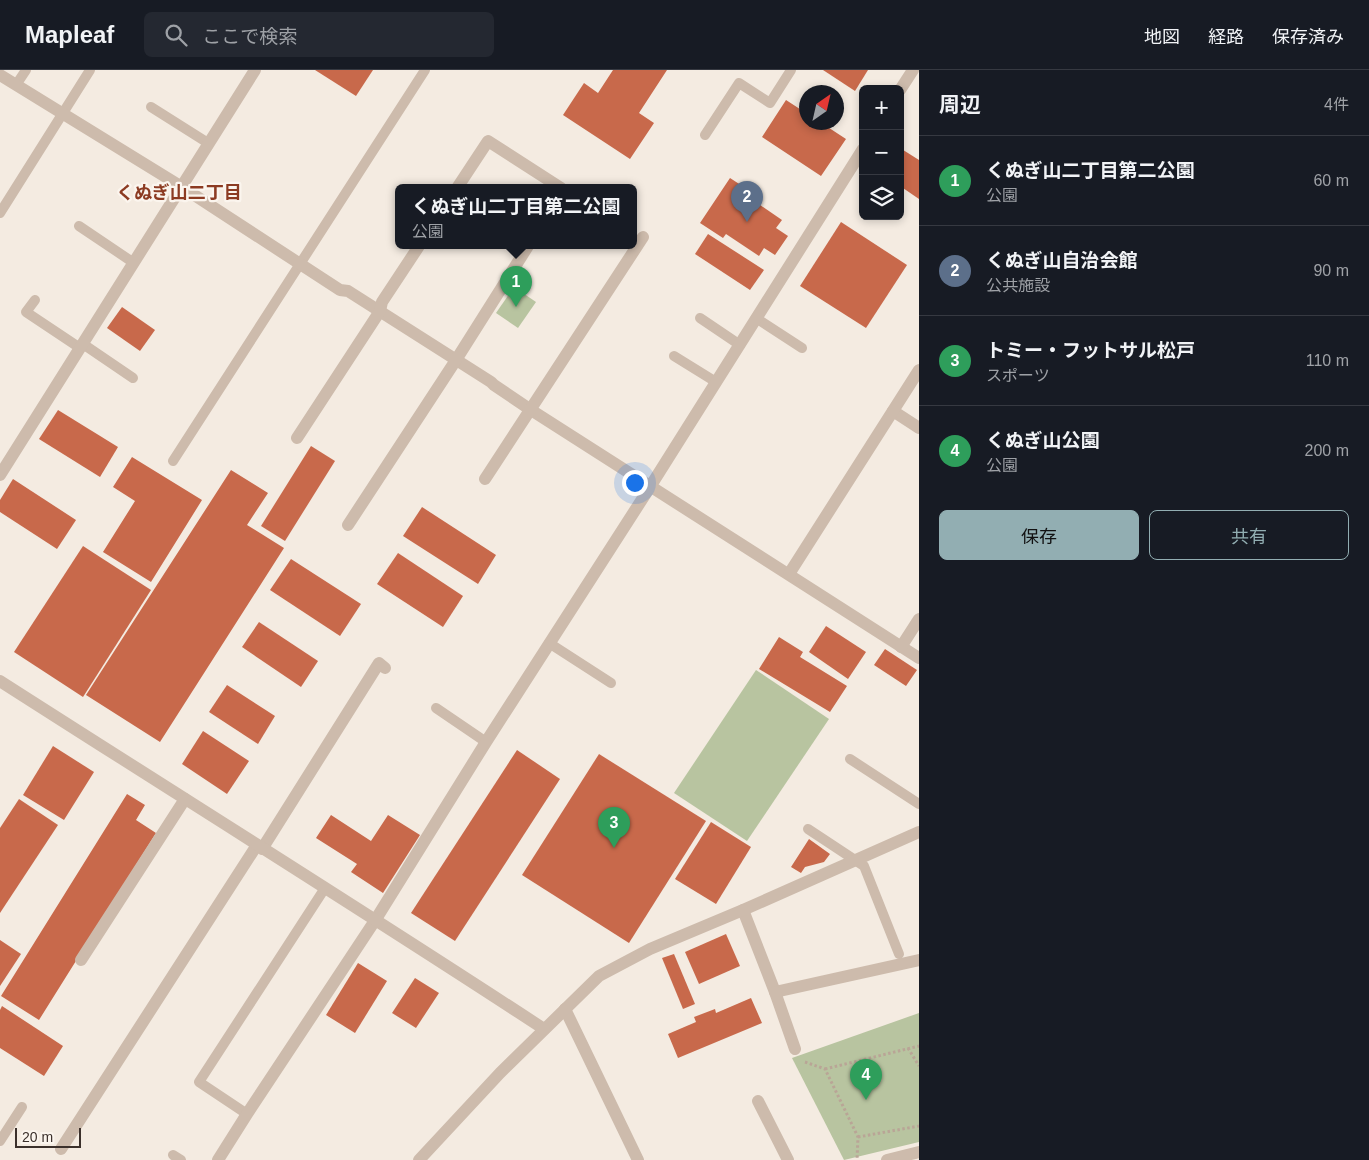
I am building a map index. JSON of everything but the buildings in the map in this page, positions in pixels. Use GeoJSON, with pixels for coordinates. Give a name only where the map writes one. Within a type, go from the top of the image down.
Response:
{"type":"FeatureCollection","features":[{"type":"Feature","properties":{"kind":"street"},"geometry":{"type":"LineString","coordinates":[[0,475],[255,70]]}},
{"type":"Feature","properties":{"kind":"street"},"geometry":{"type":"LineString","coordinates":[[903,85],[913,70]]}},
{"type":"Feature","properties":{"kind":"street"},"geometry":{"type":"LineString","coordinates":[[0,75],[182,187],[340,290],[348,291],[380,311],[650,487],[919,658]]}},
{"type":"Feature","properties":{"kind":"street"},"geometry":{"type":"LineString","coordinates":[[460,184],[488,141],[555,184]]}},
{"type":"Feature","properties":{"kind":"street"},"geometry":{"type":"LineString","coordinates":[[218,1160],[376,919],[486,742],[650,487],[859,155]]}},
{"type":"Feature","properties":{"kind":"street"},"geometry":{"type":"LineString","coordinates":[[637,248],[644,237]]}},
{"type":"Feature","properties":{"kind":"street"},"geometry":{"type":"LineString","coordinates":[[297,438],[380,311],[382,302],[417,249]]}},
{"type":"Feature","properties":{"kind":"street"},"geometry":{"type":"LineString","coordinates":[[348,525],[526,249]]}},
{"type":"Feature","properties":{"kind":"street"},"geometry":{"type":"LineString","coordinates":[[486,478],[636,249]]}},
{"type":"Feature","properties":{"kind":"street"},"geometry":{"type":"LineString","coordinates":[[789,574],[919,370]]}},
{"type":"Feature","properties":{"kind":"street"},"geometry":{"type":"LineString","coordinates":[[893,411],[919,428]]}},
{"type":"Feature","properties":{"kind":"street"},"geometry":{"type":"LineString","coordinates":[[901,647],[919,620]]}},
{"type":"Feature","properties":{"kind":"street"},"geometry":{"type":"LineString","coordinates":[[61,1148],[379,663],[385,668]]}},
{"type":"Feature","properties":{"kind":"street"},"geometry":{"type":"LineString","coordinates":[[0,681],[259,847],[376,919],[544,1029]]}},
{"type":"Feature","properties":{"kind":"street"},"geometry":{"type":"LineString","coordinates":[[80,960],[185,799]]}},
{"type":"Feature","properties":{"kind":"street"},"geometry":{"type":"LineString","coordinates":[[420,1160],[544,1029],[599,976],[650,949],[919,832]]}},
{"type":"Feature","properties":{"kind":"street"},"geometry":{"type":"LineString","coordinates":[[743,910],[795,1049]]}},
{"type":"Feature","properties":{"kind":"street"},"geometry":{"type":"LineString","coordinates":[[775,992],[919,960]]}},
{"type":"Feature","properties":{"kind":"street"},"geometry":{"type":"LineString","coordinates":[[566,1008],[638,1160]]}},
{"type":"Feature","properties":{"kind":"street"},"geometry":{"type":"LineString","coordinates":[[758,1101],[788,1160]]}},
{"type":"Feature","properties":{"kind":"street"},"geometry":{"type":"LineString","coordinates":[[887,1160],[919,1152]]}},
{"type":"Feature","properties":{"kind":"lane"},"geometry":{"type":"LineString","coordinates":[[16,85],[26,70]]}},
{"type":"Feature","properties":{"kind":"lane"},"geometry":{"type":"LineString","coordinates":[[0,214],[90,70]]}},
{"type":"Feature","properties":{"kind":"lane"},"geometry":{"type":"LineString","coordinates":[[173,461],[425,70]]}},
{"type":"Feature","properties":{"kind":"lane"},"geometry":{"type":"LineString","coordinates":[[705,135],[739,84],[770,103],[791,70]]}},
{"type":"Feature","properties":{"kind":"lane"},"geometry":{"type":"LineString","coordinates":[[151,107],[208,143]]}},
{"type":"Feature","properties":{"kind":"lane"},"geometry":{"type":"LineString","coordinates":[[79,226],[134,264]]}},
{"type":"Feature","properties":{"kind":"lane"},"geometry":{"type":"LineString","coordinates":[[35,300],[26,312],[133,378]]}},
{"type":"Feature","properties":{"kind":"lane"},"geometry":{"type":"LineString","coordinates":[[700,318],[740,345]]}},
{"type":"Feature","properties":{"kind":"lane"},"geometry":{"type":"LineString","coordinates":[[756,318],[802,348]]}},
{"type":"Feature","properties":{"kind":"lane"},"geometry":{"type":"LineString","coordinates":[[674,356],[716,382]]}},
{"type":"Feature","properties":{"kind":"lane"},"geometry":{"type":"LineString","coordinates":[[549,643],[611,683]]}},
{"type":"Feature","properties":{"kind":"lane"},"geometry":{"type":"LineString","coordinates":[[436,708],[486,742]]}},
{"type":"Feature","properties":{"kind":"lane"},"geometry":{"type":"LineString","coordinates":[[850,759],[919,804]]}},
{"type":"Feature","properties":{"kind":"lane"},"geometry":{"type":"LineString","coordinates":[[808,829],[864,866],[899,954]]}},
{"type":"Feature","properties":{"kind":"lane"},"geometry":{"type":"LineString","coordinates":[[247,1114],[199,1082],[325,888]]}},
{"type":"Feature","properties":{"kind":"lane"},"geometry":{"type":"LineString","coordinates":[[0,1141],[22,1107]]}},
{"type":"Feature","properties":{"kind":"path"},"geometry":{"type":"LineString","coordinates":[[795,1049],[799,1060],[824,1069],[919,1046]]}},
{"type":"Feature","properties":{"kind":"path"},"geometry":{"type":"LineString","coordinates":[[908,1048],[919,1066]]}},
{"type":"Feature","properties":{"kind":"path"},"geometry":{"type":"LineString","coordinates":[[824,1069],[858,1138],[857,1160]]}},
{"type":"Feature","properties":{"kind":"path"},"geometry":{"type":"LineString","coordinates":[[858,1138],[919,1126]]}},
{"type":"Feature","properties":{"kind":"green space"},"geometry":{"type":"Polygon","coordinates":[[[514,287],[536,302],[518,328],[496,313],[514,287]]]}},
{"type":"Feature","properties":{"kind":"green space"},"geometry":{"type":"Polygon","coordinates":[[[756,670],[829,719],[747,841],[674,793],[756,670]]]}},
{"type":"Feature","properties":{"kind":"green space"},"geometry":{"type":"Polygon","coordinates":[[[919,1013],[919,1142],[844,1160],[792,1058],[919,1013]]]}},
{"type":"Feature","properties":{"kind":"place","name":"くぬぎ山自治会館"},"geometry":{"type":"Point","coordinates":[747,222]}},
{"type":"Feature","properties":{"kind":"place","name":"くぬぎ山二丁目第二公園"},"geometry":{"type":"Point","coordinates":[516,307]}},
{"type":"Feature","properties":{"kind":"place","name":"トミー・フットサル松戸"},"geometry":{"type":"Point","coordinates":[614,848]}},
{"type":"Feature","properties":{"kind":"place","name":"くぬぎ山公園"},"geometry":{"type":"Point","coordinates":[866,1100]}},
{"type":"Feature","properties":{"kind":"district","name":"くぬぎ山二丁目"},"geometry":{"type":"Point","coordinates":[179,193]}}]}
